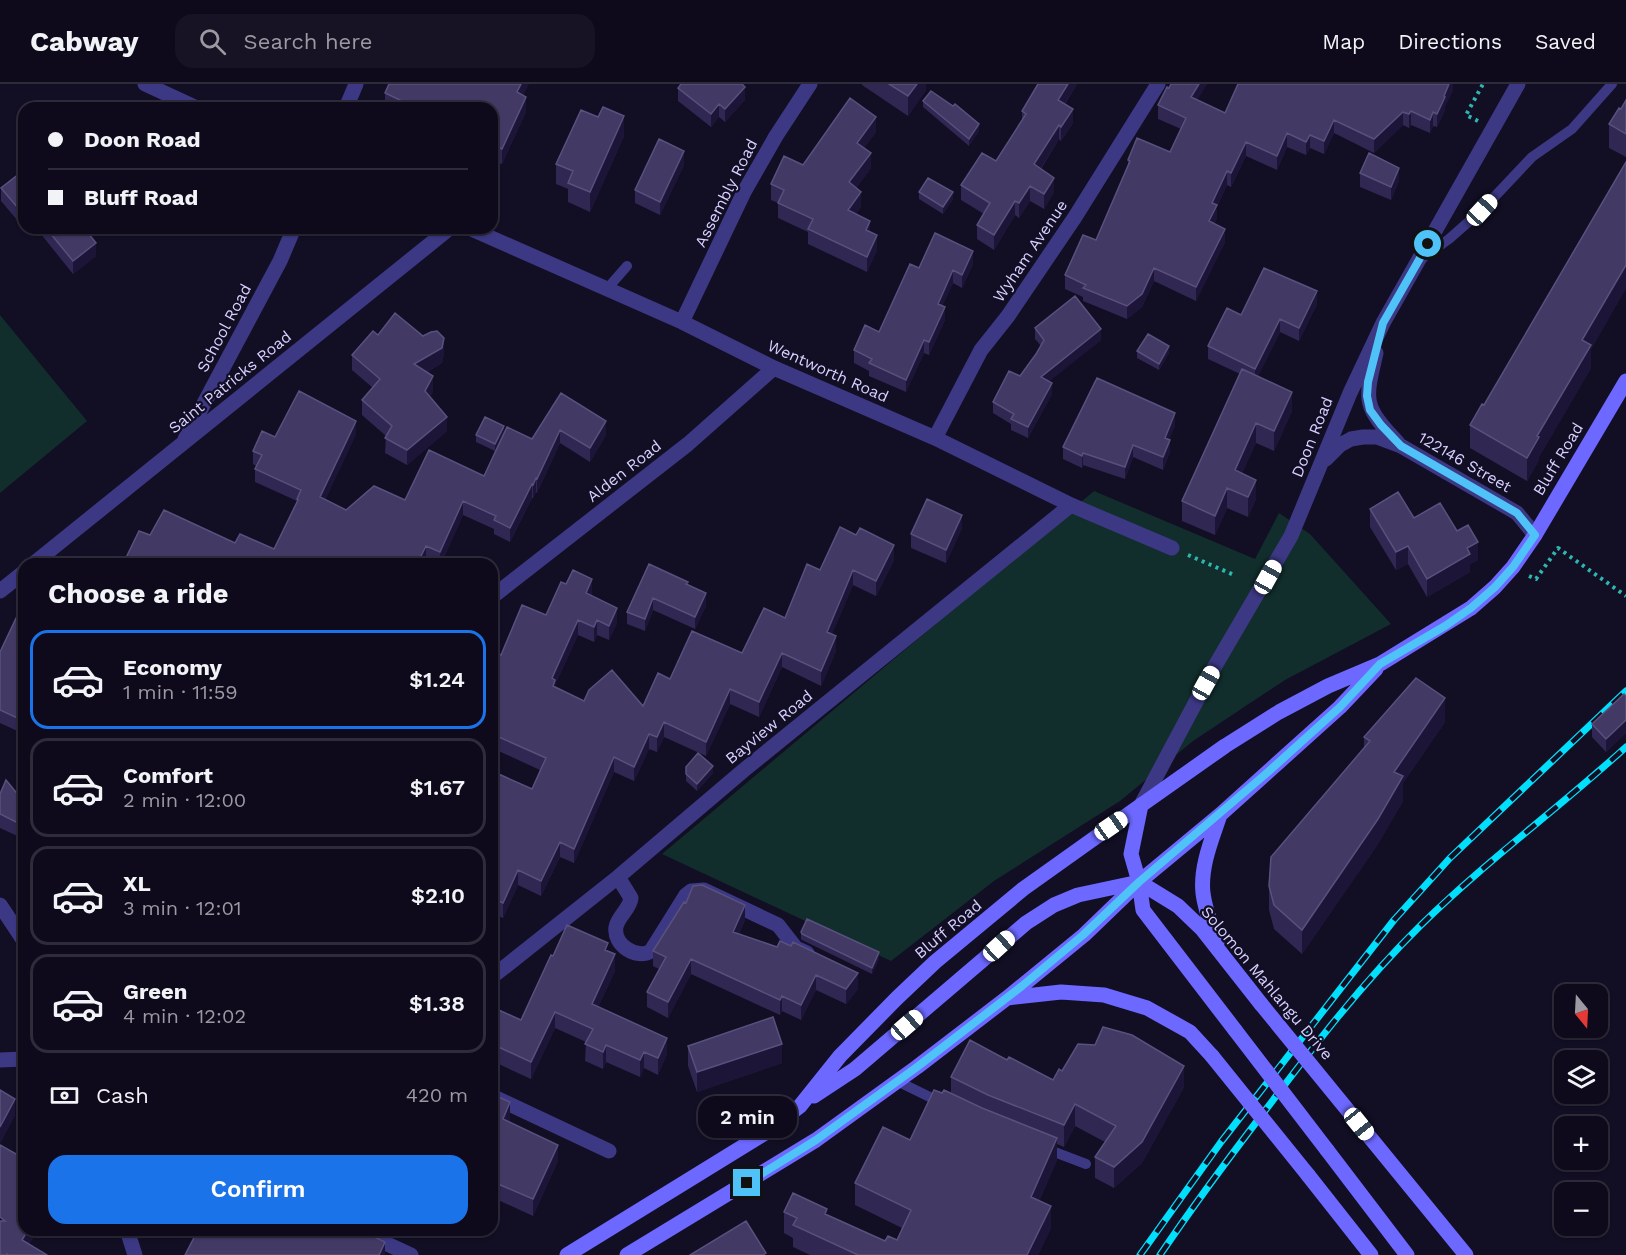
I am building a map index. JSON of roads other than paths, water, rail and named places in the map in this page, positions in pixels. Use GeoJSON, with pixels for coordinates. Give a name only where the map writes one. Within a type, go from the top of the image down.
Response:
{"type":"FeatureCollection","features":[{"type":"Feature","properties":{"kind":"main road","name":"Bluff Road"},"geometry":{"type":"LineString","coordinates":[[567,1255],[755,1139],[800,1106],[840,1056],[897,998],[935,962],[1023,889],[1225,746],[1279,712],[1328,686],[1380,664],[1471,608],[1513,567],[1535,535],[1626,381]]}},
{"type":"Feature","properties":{"kind":"main road","name":"Bluff Road"},"geometry":{"type":"LineString","coordinates":[[627,1255],[816,1140],[1007,998],[1083,935],[1139,882],[1221,814],[1340,707],[1380,664]]}},
{"type":"Feature","properties":{"kind":"main road"},"geometry":{"type":"LineString","coordinates":[[1141,805],[1131,854],[1139,882],[1143,910],[1407,1255]]}},
{"type":"Feature","properties":{"kind":"main road"},"geometry":{"type":"LineString","coordinates":[[1221,814],[1209,848],[1202,891],[1221,954]]}},
{"type":"Feature","properties":{"kind":"main road"},"geometry":{"type":"LineString","coordinates":[[800,1106],[855,1069],[1026,923],[1054,905],[1078,895],[1139,882]]}},
{"type":"Feature","properties":{"kind":"main road","name":"Solomon Mahlangu Drive"},"geometry":{"type":"LineString","coordinates":[[1139,882],[1178,906],[1202,929],[1466,1255]]}},
{"type":"Feature","properties":{"kind":"main road"},"geometry":{"type":"LineString","coordinates":[[1007,998],[1061,992],[1104,995],[1148,1008],[1190,1032],[1212,1056],[1371,1255]]}},
{"type":"Feature","properties":{"kind":"street"},"geometry":{"type":"LineString","coordinates":[[145,84],[184,102]]}},
{"type":"Feature","properties":{"kind":"street"},"geometry":{"type":"LineString","coordinates":[[348,102],[356,84]]}},
{"type":"Feature","properties":{"kind":"street","name":"Assembly Road"},"geometry":{"type":"LineString","coordinates":[[682,322],[744,192],[776,136],[810,84]]}},
{"type":"Feature","properties":{"kind":"street","name":"Wyham Avenue"},"geometry":{"type":"LineString","coordinates":[[935,438],[981,350],[1008,316],[1075,217],[1158,84]]}},
{"type":"Feature","properties":{"kind":"street","name":"Doon Road"},"geometry":{"type":"LineString","coordinates":[[1141,805],[1215,666],[1291,536],[1350,393],[1383,323],[1518,84]]}},
{"type":"Feature","properties":{"kind":"street","name":"School Road"},"geometry":{"type":"LineString","coordinates":[[182,444],[280,261],[291,234]]}},
{"type":"Feature","properties":{"kind":"street","name":"Saint Patricks Road"},"geometry":{"type":"LineString","coordinates":[[40,558],[443,234]]}},
{"type":"Feature","properties":{"kind":"street","name":"Wentworth Road"},"geometry":{"type":"LineString","coordinates":[[482,234],[682,322],[774,368],[935,438],[1071,505],[1172,548]]}},
{"type":"Feature","properties":{"kind":"street","name":"122146 Street"},"geometry":{"type":"LineString","coordinates":[[1383,323],[1368,382],[1367,396],[1370,410],[1401,446]]}},
{"type":"Feature","properties":{"kind":"street","name":"Alden Road"},"geometry":{"type":"LineString","coordinates":[[498,592],[688,444],[774,368]]}},
{"type":"Feature","properties":{"kind":"street","name":"122146 Street"},"geometry":{"type":"LineString","coordinates":[[1322,462],[1340,445],[1351,439],[1377,437],[1401,446],[1517,513],[1535,535]]}},
{"type":"Feature","properties":{"kind":"street","name":"Bayview Road"},"geometry":{"type":"LineString","coordinates":[[498,972],[618,877],[753,763],[1071,505]]}},
{"type":"Feature","properties":{"kind":"street"},"geometry":{"type":"LineString","coordinates":[[0,591],[18,577]]}},
{"type":"Feature","properties":{"kind":"street"},"geometry":{"type":"LineString","coordinates":[[618,877],[631,898],[629,906],[616,925],[615,933],[622,945],[637,954],[642,955],[651,951],[686,895],[697,890],[704,890],[778,925],[796,948],[817,958]]}},
{"type":"Feature","properties":{"kind":"street"},"geometry":{"type":"LineString","coordinates":[[0,905],[18,932]]}},
{"type":"Feature","properties":{"kind":"street"},"geometry":{"type":"LineString","coordinates":[[0,1060],[18,1059]]}},
{"type":"Feature","properties":{"kind":"street"},"geometry":{"type":"LineString","coordinates":[[498,1099],[609,1151]]}},
{"type":"Feature","properties":{"kind":"street"},"geometry":{"type":"LineString","coordinates":[[129,1236],[135,1255]]}},
{"type":"Feature","properties":{"kind":"street"},"geometry":{"type":"LineString","coordinates":[[370,1236],[411,1255]]}},
{"type":"Feature","properties":{"kind":"lane"},"geometry":{"type":"LineString","coordinates":[[1419,261],[1482,210],[1532,157],[1572,129],[1612,84]]}},
{"type":"Feature","properties":{"kind":"lane"},"geometry":{"type":"LineString","coordinates":[[606,290],[627,266]]}},
{"type":"Feature","properties":{"kind":"lane"},"geometry":{"type":"LineString","coordinates":[[897,1081],[954,1108]]}},
{"type":"Feature","properties":{"kind":"lane"},"geometry":{"type":"LineString","coordinates":[[1038,1145],[1086,1164]]}},
{"type":"Feature","properties":{"kind":"railway"},"geometry":{"type":"LineString","coordinates":[[1140,1255],[1221,1142],[1394,920],[1450,858],[1626,691]]}},
{"type":"Feature","properties":{"kind":"railway"},"geometry":{"type":"LineString","coordinates":[[1160,1255],[1283,1087],[1339,1016],[1399,947],[1496,857],[1626,747]]}}]}
